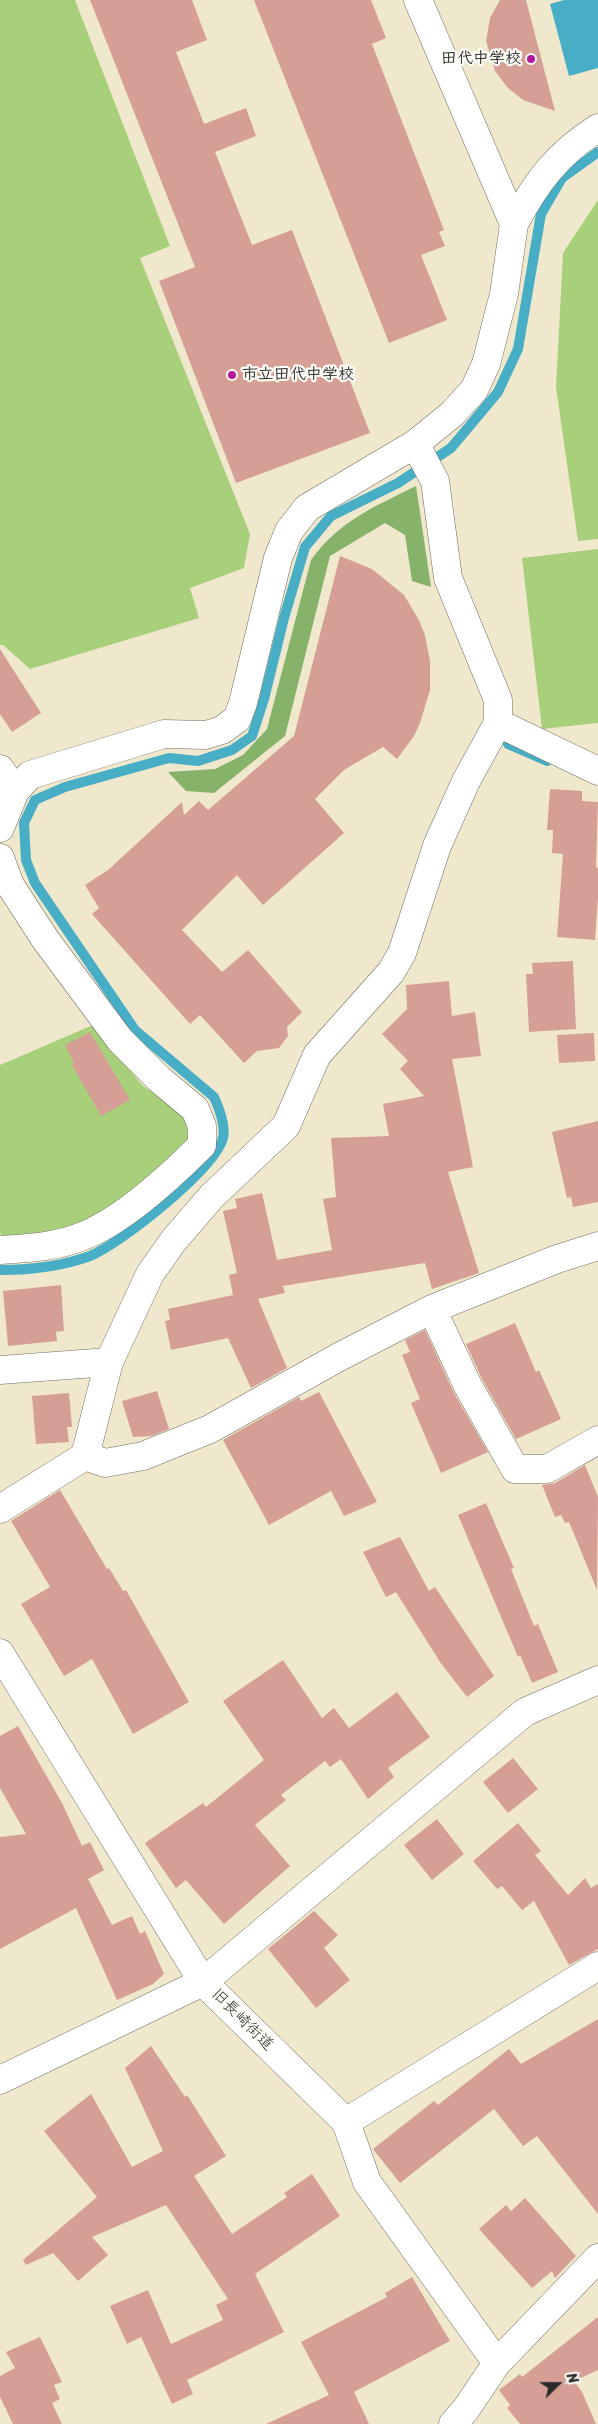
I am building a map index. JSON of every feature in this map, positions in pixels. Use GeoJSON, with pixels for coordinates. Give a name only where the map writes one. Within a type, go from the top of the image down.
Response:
{"type":"FeatureCollection","features":[{"type":"Feature","properties":{"kind":"street"},"geometry":{"type":"LineString","coordinates":[[418,0],[514,224]]}},
{"type":"Feature","properties":{"kind":"street"},"geometry":{"type":"LineString","coordinates":[[0,828],[8,780],[164,734],[206,735],[222,730],[237,719],[243,703],[278,558],[289,531],[307,508],[415,444],[452,414],[474,390],[486,364],[504,294],[514,224],[532,190],[558,158],[598,128]]}},
{"type":"Feature","properties":{"kind":"street"},"geometry":{"type":"LineString","coordinates":[[0,1509],[85,1456],[109,1362],[150,1274],[174,1240],[212,1196],[286,1126],[317,1055],[391,972],[402,953],[437,846],[466,780],[498,723],[498,700],[448,578],[436,481],[415,444]]}},
{"type":"Feature","properties":{"kind":"street"},"geometry":{"type":"LineString","coordinates":[[498,723],[598,771]]}},
{"type":"Feature","properties":{"kind":"street"},"geometry":{"type":"LineString","coordinates":[[0,858],[10,885],[40,931],[120,1040],[159,1079],[195,1108],[202,1126],[202,1145],[183,1164],[118,1218],[84,1236],[56,1245],[0,1250]]}},
{"type":"Feature","properties":{"kind":"street"},"geometry":{"type":"LineString","coordinates":[[183,1164],[212,1196]]}},
{"type":"Feature","properties":{"kind":"street"},"geometry":{"type":"LineString","coordinates":[[85,1456],[105,1462],[143,1456],[210,1429],[339,1357],[432,1309],[557,1259],[598,1246]]}},
{"type":"Feature","properties":{"kind":"street"},"geometry":{"type":"LineString","coordinates":[[432,1309],[468,1386],[514,1469],[547,1469],[598,1440]]}},
{"type":"Feature","properties":{"kind":"street"},"geometry":{"type":"LineString","coordinates":[[0,1370],[109,1362]]}},
{"type":"Feature","properties":{"kind":"street","name":"旧長崎街道"},"geometry":{"type":"LineString","coordinates":[[0,1653],[203,1982],[346,2122]]}},
{"type":"Feature","properties":{"kind":"street"},"geometry":{"type":"LineString","coordinates":[[0,2080],[203,1982],[525,1712],[598,1680]]}},
{"type":"Feature","properties":{"kind":"street"},"geometry":{"type":"LineString","coordinates":[[497,2364],[367,2182],[346,2122],[598,1966]]}},
{"type":"Feature","properties":{"kind":"street"},"geometry":{"type":"LineString","coordinates":[[466,2419],[497,2364],[598,2258]]}},
{"type":"Feature","properties":{"kind":"green space"},"geometry":{"type":"Polygon","coordinates":[[[0,0],[75,0],[170,246],[140,258],[250,534],[244,568],[190,588],[199,618],[30,669],[3,645],[0,645],[0,0]]]}},
{"type":"Feature","properties":{"kind":"green space"},"geometry":{"type":"Polygon","coordinates":[[[598,200],[598,539],[578,541],[556,387],[563,253],[598,200]]]}},
{"type":"Feature","properties":{"kind":"green space"},"geometry":{"type":"Polygon","coordinates":[[[416,486],[431,587],[412,581],[405,535],[385,523],[330,556],[285,736],[214,793],[186,791],[168,772],[215,769],[243,755],[267,729],[311,560],[322,546],[345,525],[372,508],[416,486]]]}},
{"type":"Feature","properties":{"kind":"green space"},"geometry":{"type":"Polygon","coordinates":[[[598,549],[598,723],[542,729],[522,558],[598,549]]]}},
{"type":"Feature","properties":{"kind":"green space"},"geometry":{"type":"Polygon","coordinates":[[[93,1025],[142,1085],[185,1116],[189,1143],[106,1216],[56,1238],[3,1240],[0,1232],[0,1065],[93,1025]]]}},
{"type":"Feature","properties":{"kind":"water"},"geometry":{"type":"Polygon","coordinates":[[[564,0],[598,0],[598,68],[569,76],[550,4],[564,0]]]}},
{"type":"Feature","properties":{"kind":"building"},"geometry":{"type":"Polygon","coordinates":[[[90,0],[192,0],[207,40],[176,52],[204,124],[246,108],[256,136],[215,152],[252,245],[292,230],[370,433],[236,483],[159,281],[195,267],[90,0]]]}},
{"type":"Feature","properties":{"kind":"building"},"geometry":{"type":"Polygon","coordinates":[[[254,0],[371,0],[386,38],[372,44],[444,230],[439,232],[445,246],[421,255],[447,320],[389,343],[254,0]]]}},
{"type":"Feature","properties":{"kind":"building"},"geometry":{"type":"Polygon","coordinates":[[[500,0],[526,0],[555,111],[523,100],[508,88],[495,71],[486,41],[490,18],[500,0]]]}},
{"type":"Feature","properties":{"kind":"building"},"geometry":{"type":"Polygon","coordinates":[[[340,556],[372,569],[404,595],[419,620],[425,635],[430,661],[430,690],[414,736],[397,759],[383,747],[344,770],[315,799],[344,833],[263,905],[237,875],[182,930],[222,972],[248,950],[302,1012],[287,1027],[288,1036],[279,1048],[257,1051],[244,1063],[200,1015],[190,1024],[92,914],[99,908],[85,885],[108,870],[182,802],[184,815],[199,801],[208,810],[294,736],[340,556]]]}},
{"type":"Feature","properties":{"kind":"building"},"geometry":{"type":"Polygon","coordinates":[[[0,649],[41,713],[12,732],[0,714],[0,649]]]}},
{"type":"Feature","properties":{"kind":"building"},"geometry":{"type":"Polygon","coordinates":[[[550,789],[582,791],[582,801],[598,802],[596,867],[598,868],[598,898],[595,940],[557,937],[563,854],[552,853],[553,830],[547,830],[550,789]]]}},
{"type":"Feature","properties":{"kind":"building"},"geometry":{"type":"Polygon","coordinates":[[[573,961],[576,1029],[529,1032],[526,974],[533,974],[532,963],[573,961]]]}},
{"type":"Feature","properties":{"kind":"building"},"geometry":{"type":"Polygon","coordinates":[[[449,981],[452,1016],[475,1012],[481,1056],[452,1059],[473,1167],[448,1172],[479,1273],[432,1289],[425,1263],[283,1286],[285,1293],[258,1299],[287,1368],[251,1388],[228,1338],[171,1350],[165,1321],[170,1320],[168,1309],[233,1295],[229,1275],[237,1273],[223,1211],[237,1208],[235,1199],[262,1193],[277,1260],[332,1250],[323,1199],[336,1197],[331,1138],[389,1136],[383,1104],[424,1096],[400,1069],[408,1061],[382,1034],[407,1009],[406,985],[449,981]]]}},
{"type":"Feature","properties":{"kind":"building"},"geometry":{"type":"Polygon","coordinates":[[[90,1032],[130,1100],[101,1116],[72,1065],[74,1063],[65,1045],[90,1032]]]}},
{"type":"Feature","properties":{"kind":"building"},"geometry":{"type":"Polygon","coordinates":[[[594,1033],[595,1061],[559,1063],[557,1035],[594,1033]]]}},
{"type":"Feature","properties":{"kind":"building"},"geometry":{"type":"Polygon","coordinates":[[[598,1121],[598,1202],[573,1207],[571,1197],[567,1198],[552,1132],[598,1121]]]}},
{"type":"Feature","properties":{"kind":"building"},"geometry":{"type":"Polygon","coordinates":[[[61,1285],[64,1331],[56,1332],[57,1341],[8,1346],[3,1291],[61,1285]]]}},
{"type":"Feature","properties":{"kind":"building"},"geometry":{"type":"Polygon","coordinates":[[[515,1323],[536,1372],[539,1370],[561,1419],[516,1439],[482,1379],[466,1344],[515,1323]]]}},
{"type":"Feature","properties":{"kind":"building"},"geometry":{"type":"Polygon","coordinates":[[[425,1330],[454,1393],[488,1452],[441,1473],[411,1403],[420,1399],[402,1355],[410,1352],[405,1340],[425,1330]]]}},
{"type":"Feature","properties":{"kind":"building"},"geometry":{"type":"Polygon","coordinates":[[[157,1391],[169,1429],[152,1436],[133,1437],[122,1401],[157,1391]]]}},
{"type":"Feature","properties":{"kind":"building"},"geometry":{"type":"Polygon","coordinates":[[[319,1392],[377,1502],[344,1516],[331,1491],[269,1525],[223,1440],[299,1397],[301,1401],[319,1392]]]}},
{"type":"Feature","properties":{"kind":"building"},"geometry":{"type":"Polygon","coordinates":[[[69,1393],[72,1427],[67,1427],[69,1442],[36,1444],[32,1396],[69,1393]]]}},
{"type":"Feature","properties":{"kind":"building"},"geometry":{"type":"Polygon","coordinates":[[[585,1465],[598,1497],[597,1590],[569,1522],[565,1523],[561,1515],[555,1517],[542,1485],[555,1483],[585,1465]]]}},
{"type":"Feature","properties":{"kind":"building"},"geometry":{"type":"Polygon","coordinates":[[[60,1490],[107,1569],[109,1568],[123,1591],[126,1590],[189,1702],[133,1734],[92,1659],[64,1676],[21,1604],[50,1587],[11,1521],[60,1490]]]}},
{"type":"Feature","properties":{"kind":"building"},"geometry":{"type":"Polygon","coordinates":[[[486,1503],[514,1568],[511,1569],[534,1626],[538,1624],[558,1672],[532,1683],[520,1655],[518,1657],[458,1515],[486,1503]]]}},
{"type":"Feature","properties":{"kind":"building"},"geometry":{"type":"Polygon","coordinates":[[[400,1537],[429,1591],[435,1587],[494,1676],[467,1697],[440,1662],[396,1592],[386,1597],[363,1552],[400,1537]]]}},
{"type":"Feature","properties":{"kind":"building"},"geometry":{"type":"Polygon","coordinates":[[[283,1660],[322,1718],[334,1708],[349,1728],[397,1692],[430,1737],[388,1768],[394,1777],[368,1799],[341,1759],[330,1767],[325,1761],[281,1795],[286,1800],[255,1825],[290,1866],[224,1924],[186,1880],[176,1888],[145,1843],[203,1803],[206,1807],[264,1760],[223,1701],[283,1660]]]}},
{"type":"Feature","properties":{"kind":"building"},"geometry":{"type":"Polygon","coordinates":[[[18,1726],[62,1803],[82,1846],[90,1842],[104,1870],[88,1879],[112,1925],[132,1916],[140,1934],[145,1931],[164,1974],[153,1984],[117,2000],[76,1908],[0,1949],[0,1837],[26,1834],[0,1788],[0,1736],[18,1726]]]}},
{"type":"Feature","properties":{"kind":"building"},"geometry":{"type":"Polygon","coordinates":[[[513,1758],[538,1789],[508,1813],[483,1782],[513,1758]]]}},
{"type":"Feature","properties":{"kind":"building"},"geometry":{"type":"Polygon","coordinates":[[[437,1819],[464,1854],[432,1880],[404,1845],[437,1819]]]}},
{"type":"Feature","properties":{"kind":"building"},"geometry":{"type":"Polygon","coordinates":[[[518,1823],[541,1851],[535,1855],[568,1895],[585,1878],[591,1888],[598,1884],[598,1949],[569,1965],[534,1901],[522,1910],[502,1886],[497,1889],[473,1861],[518,1823]]]}},
{"type":"Feature","properties":{"kind":"building"},"geometry":{"type":"Polygon","coordinates":[[[314,1911],[338,1935],[324,1948],[350,1980],[316,2008],[268,1949],[314,1911]]]}},
{"type":"Feature","properties":{"kind":"building"},"geometry":{"type":"Polygon","coordinates":[[[598,2019],[598,2214],[537,2136],[523,2146],[494,2109],[400,2183],[373,2149],[434,2101],[438,2105],[509,2049],[521,2064],[598,2019]]]}},
{"type":"Feature","properties":{"kind":"building"},"geometry":{"type":"Polygon","coordinates":[[[151,2046],[185,2097],[187,2095],[226,2156],[194,2176],[232,2234],[287,2197],[284,2193],[312,2174],[340,2216],[255,2274],[284,2332],[187,2380],[193,2394],[172,2404],[141,2337],[127,2344],[110,2306],[148,2290],[171,2344],[223,2320],[216,2305],[228,2299],[166,2205],[92,2237],[108,2255],[78,2281],[53,2253],[26,2265],[23,2260],[97,2197],[44,2131],[91,2094],[132,2167],[163,2151],[125,2068],[151,2046]]]}},
{"type":"Feature","properties":{"kind":"building"},"geometry":{"type":"Polygon","coordinates":[[[525,2198],[576,2256],[555,2278],[552,2271],[532,2288],[479,2229],[506,2205],[511,2211],[525,2198]]]}},
{"type":"Feature","properties":{"kind":"building"},"geometry":{"type":"Polygon","coordinates":[[[412,2277],[450,2341],[354,2392],[369,2424],[266,2424],[329,2395],[301,2342],[387,2297],[385,2293],[412,2277]]]}},
{"type":"Feature","properties":{"kind":"building"},"geometry":{"type":"Polygon","coordinates":[[[598,2317],[598,2370],[574,2381],[582,2392],[596,2424],[520,2424],[507,2408],[510,2405],[499,2390],[520,2374],[522,2377],[598,2317]]]}},
{"type":"Feature","properties":{"kind":"building"},"geometry":{"type":"Polygon","coordinates":[[[40,2337],[62,2382],[54,2385],[60,2399],[52,2403],[62,2424],[13,2424],[0,2397],[0,2376],[15,2368],[6,2352],[40,2337]]]}},
{"type":"Feature","properties":{"kind":"waterway"},"geometry":{"type":"LineString","coordinates":[[0,1270],[57,1265],[79,1260],[104,1249],[143,1222],[185,1186],[203,1168],[216,1151],[224,1133],[222,1117],[214,1097],[135,1030],[35,883],[26,860],[24,823],[35,800],[65,787],[169,758],[198,761],[232,750],[252,736],[264,699],[284,618],[305,547],[331,516],[398,483],[451,448],[498,392],[518,349],[541,214],[562,178],[598,152]]}},
{"type":"Feature","properties":{"kind":"waterway"},"geometry":{"type":"LineString","coordinates":[[508,744],[547,761]]}},
{"type":"Feature","properties":{"kind":"place","name":"田代中学校"},"geometry":{"type":"Point","coordinates":[531,59]}},
{"type":"Feature","properties":{"kind":"place","name":"市立田代中学校"},"geometry":{"type":"Point","coordinates":[232,375]}}]}
